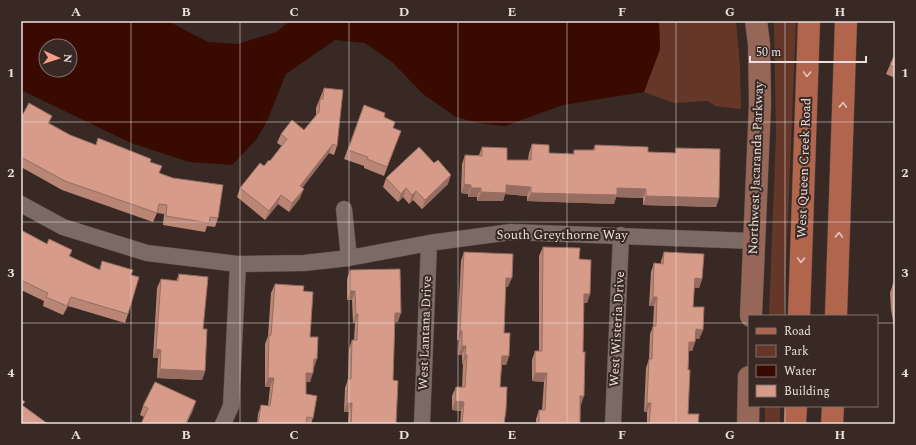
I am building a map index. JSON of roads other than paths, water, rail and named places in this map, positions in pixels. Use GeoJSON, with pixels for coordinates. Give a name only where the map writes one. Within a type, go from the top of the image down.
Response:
{"type":"FeatureCollection","features":[{"type":"Feature","properties":{"kind":"main road","name":"West Queen Creek Road"},"geometry":{"type":"LineString","coordinates":[[799,315],[809,21]]}},
{"type":"Feature","properties":{"kind":"main road"},"geometry":{"type":"LineString","coordinates":[[836,315],[846,21]]}},
{"type":"Feature","properties":{"kind":"main road"},"geometry":{"type":"LineString","coordinates":[[795,424],[796,407]]}},
{"type":"Feature","properties":{"kind":"main road"},"geometry":{"type":"LineString","coordinates":[[832,424],[833,407]]}},
{"type":"Feature","properties":{"kind":"street","name":"Northwest Jacaranda Parkway"},"geometry":{"type":"LineString","coordinates":[[751,315],[760,104],[759,44],[756,21]]}},
{"type":"Feature","properties":{"kind":"street","name":"South Greythorne Way"},"geometry":{"type":"LineString","coordinates":[[21,204],[64,227],[147,253],[238,264],[304,263],[349,258],[429,243],[511,232],[753,241]]}},
{"type":"Feature","properties":{"kind":"street"},"geometry":{"type":"LineString","coordinates":[[344,209],[349,258]]}},
{"type":"Feature","properties":{"kind":"street","name":"West Wisteria Drive"},"geometry":{"type":"LineString","coordinates":[[613,424],[622,235]]}},
{"type":"Feature","properties":{"kind":"street","name":"West Lantana Drive"},"geometry":{"type":"LineString","coordinates":[[422,424],[429,243]]}},
{"type":"Feature","properties":{"kind":"street"},"geometry":{"type":"LineString","coordinates":[[223,424],[231,406],[238,264]]}},
{"type":"Feature","properties":{"kind":"street"},"geometry":{"type":"LineString","coordinates":[[748,407],[748,424]]}},
{"type":"Feature","properties":{"kind":"water"},"geometry":{"type":"Polygon","coordinates":[[[21,21],[168,21],[208,42],[237,44],[276,32],[290,21],[659,21],[660,49],[644,92],[563,105],[505,126],[478,123],[456,117],[423,94],[392,62],[365,43],[335,40],[286,74],[267,121],[256,140],[232,165],[189,162],[131,143],[21,90],[21,21]]]}}]}
